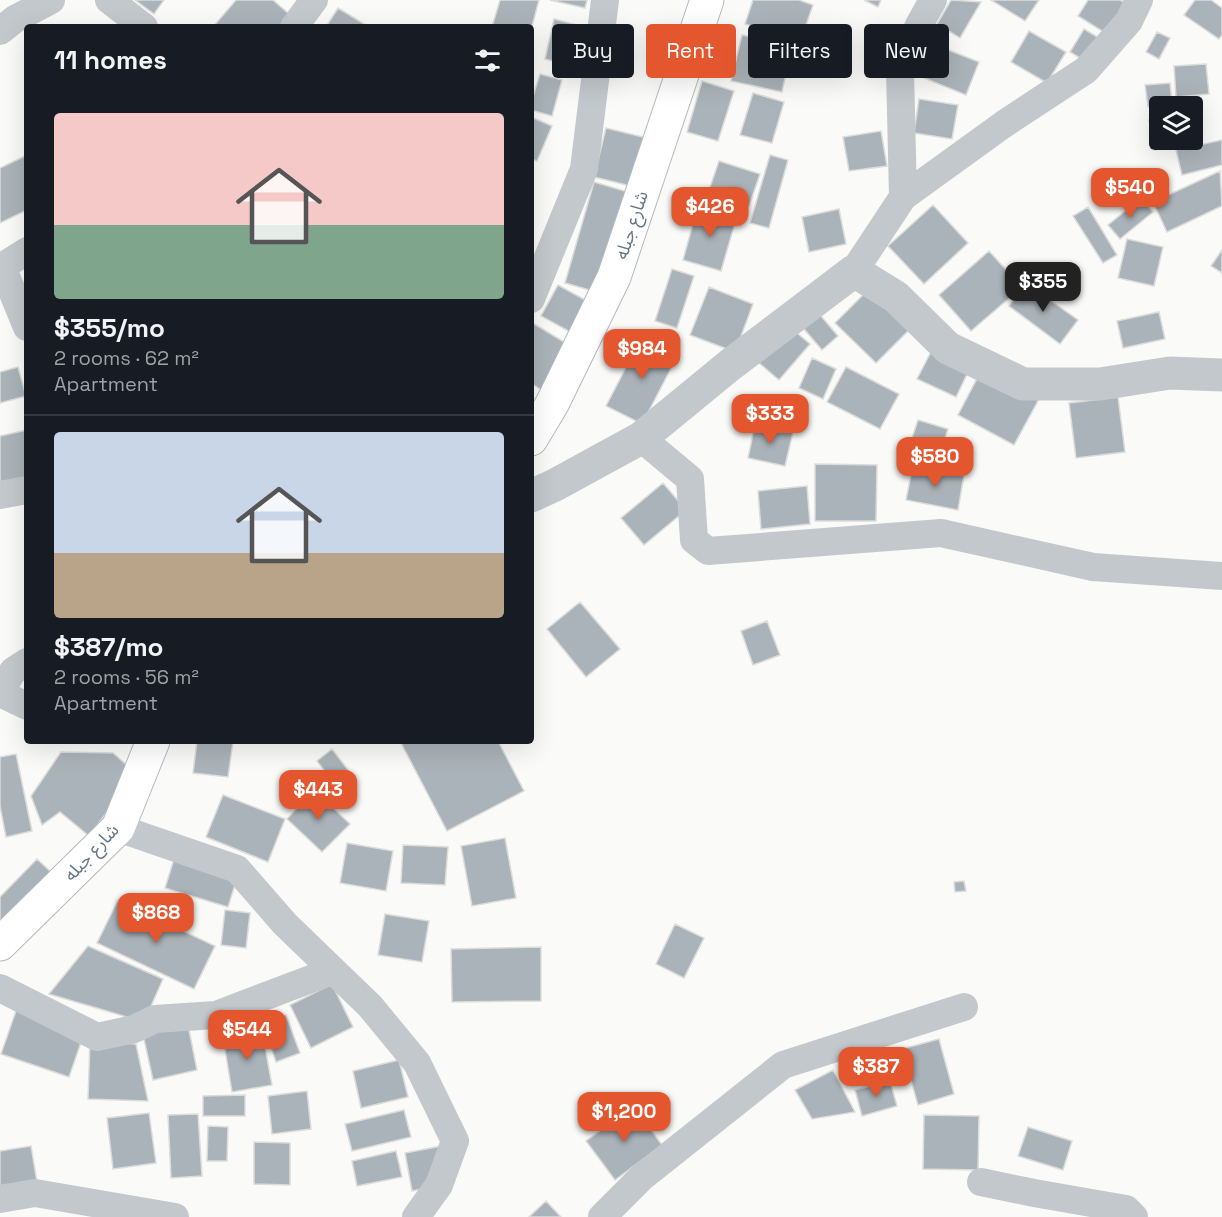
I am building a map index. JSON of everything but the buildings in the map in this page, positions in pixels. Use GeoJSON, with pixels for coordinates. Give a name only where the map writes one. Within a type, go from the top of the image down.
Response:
{"type":"FeatureCollection","features":[{"type":"Feature","properties":{"kind":"main road","name":"شارع جبله"},"geometry":{"type":"LineString","coordinates":[[534,434],[552,405],[614,277],[707,0]]}},
{"type":"Feature","properties":{"kind":"main road","name":"شارع جبله"},"geometry":{"type":"LineString","coordinates":[[0,944],[118,828],[152,744]]}},
{"type":"Feature","properties":{"kind":"street"},"geometry":{"type":"LineString","coordinates":[[0,31],[15,19],[51,0]]}},
{"type":"Feature","properties":{"kind":"street"},"geometry":{"type":"LineString","coordinates":[[109,0],[140,24]]}},
{"type":"Feature","properties":{"kind":"street"},"geometry":{"type":"LineString","coordinates":[[296,24],[314,0]]}},
{"type":"Feature","properties":{"kind":"street"},"geometry":{"type":"LineString","coordinates":[[534,292],[584,169],[605,0]]}},
{"type":"Feature","properties":{"kind":"street"},"geometry":{"type":"LineString","coordinates":[[903,197],[900,70],[919,25],[933,0]]}},
{"type":"Feature","properties":{"kind":"street"},"geometry":{"type":"LineString","coordinates":[[534,495],[641,438],[730,364],[854,271],[903,197],[1004,124],[1086,70],[1129,21],[1139,0]]}},
{"type":"Feature","properties":{"kind":"street"},"geometry":{"type":"LineString","coordinates":[[24,253],[1,268],[24,320]]}},
{"type":"Feature","properties":{"kind":"street"},"geometry":{"type":"LineString","coordinates":[[854,271],[896,297],[948,348],[1023,384],[1100,384],[1170,374],[1222,375]]}},
{"type":"Feature","properties":{"kind":"street"},"geometry":{"type":"LineString","coordinates":[[641,438],[690,479],[694,540],[708,551],[941,533],[1094,567],[1222,576]]}},
{"type":"Feature","properties":{"kind":"street"},"geometry":{"type":"LineString","coordinates":[[0,495],[24,491]]}},
{"type":"Feature","properties":{"kind":"street"},"geometry":{"type":"LineString","coordinates":[[24,664],[13,671],[0,693],[24,705]]}},
{"type":"Feature","properties":{"kind":"street"},"geometry":{"type":"LineString","coordinates":[[118,828],[237,869],[285,924],[370,1006],[417,1063],[455,1140],[439,1185],[409,1216]]}},
{"type":"Feature","properties":{"kind":"street"},"geometry":{"type":"LineString","coordinates":[[0,988],[97,1037],[134,1029],[155,1019],[216,1015],[332,971]]}},
{"type":"Feature","properties":{"kind":"street"},"geometry":{"type":"LineString","coordinates":[[602,1217],[642,1177],[783,1065],[964,1006]]}},
{"type":"Feature","properties":{"kind":"street"},"geometry":{"type":"LineString","coordinates":[[981,1182],[1126,1209],[1134,1217]]}},
{"type":"Feature","properties":{"kind":"street"},"geometry":{"type":"LineString","coordinates":[[0,1199],[35,1193],[175,1217]]}}]}
